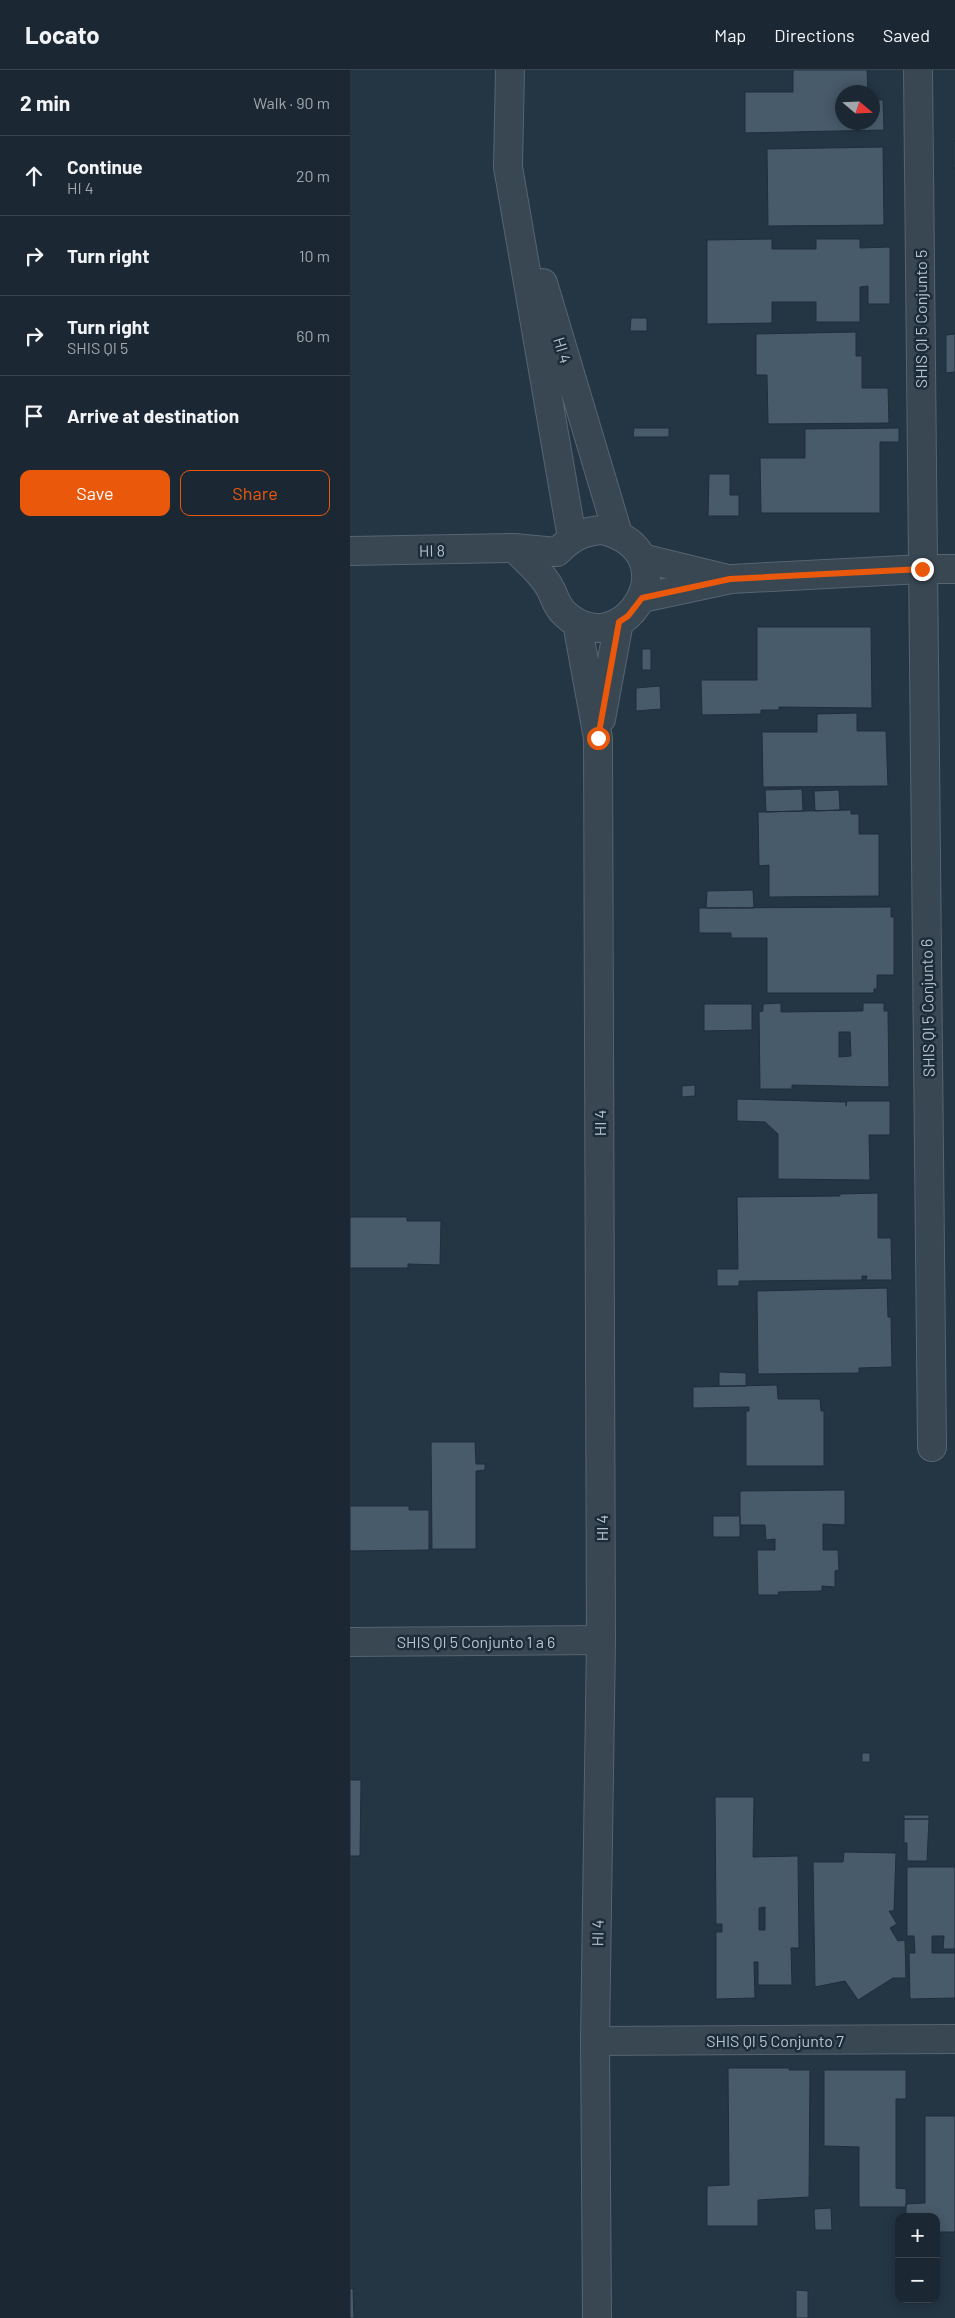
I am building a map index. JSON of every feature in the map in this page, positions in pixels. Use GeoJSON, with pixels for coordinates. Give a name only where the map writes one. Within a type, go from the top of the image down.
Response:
{"type":"FeatureCollection","features":[{"type":"Feature","properties":{"kind":"street","name":"HI 4"},"geometry":{"type":"LineString","coordinates":[[510,70],[508,167],[572,538]]}},
{"type":"Feature","properties":{"kind":"street","name":"SHIS QI 5 Conjunto 5"},"geometry":{"type":"LineString","coordinates":[[918,70],[922,569]]}},
{"type":"Feature","properties":{"kind":"street","name":"HI 4"},"geometry":{"type":"LineString","coordinates":[[508,167],[618,534]]}},
{"type":"Feature","properties":{"kind":"street","name":"HI 8"},"geometry":{"type":"LineString","coordinates":[[350,551],[514,548],[556,552],[572,538],[587,531],[603,530],[618,534]]}},
{"type":"Feature","properties":{"kind":"street"},"geometry":{"type":"LineString","coordinates":[[514,548],[550,588],[555,602],[565,614],[577,622],[591,627],[605,627],[619,622],[632,612],[642,598],[646,578],[642,558],[628,540],[618,534]]}},
{"type":"Feature","properties":{"kind":"street"},"geometry":{"type":"LineString","coordinates":[[642,558],[730,579]]}},
{"type":"Feature","properties":{"kind":"street","name":"SHIS QI 5 Conjunto 6"},"geometry":{"type":"LineString","coordinates":[[922,569],[932,1447]]}},
{"type":"Feature","properties":{"kind":"street"},"geometry":{"type":"LineString","coordinates":[[642,598],[730,579],[955,569]]}},
{"type":"Feature","properties":{"kind":"street","name":"HI 4"},"geometry":{"type":"LineString","coordinates":[[577,622],[598,738],[601,1640],[595,2041],[597,2318]]}},
{"type":"Feature","properties":{"kind":"street","name":"HI 4"},"geometry":{"type":"LineString","coordinates":[[598,738],[619,622]]}},
{"type":"Feature","properties":{"kind":"street","name":"SHIS QI 5 Conjunto 1 a 6"},"geometry":{"type":"LineString","coordinates":[[350,1642],[601,1640]]}},
{"type":"Feature","properties":{"kind":"street","name":"SHIS QI 5 Conjunto 7"},"geometry":{"type":"LineString","coordinates":[[595,2041],[955,2039]]}},
{"type":"Feature","properties":{"kind":"building"},"geometry":{"type":"Polygon","coordinates":[[[793,70],[867,70],[868,85],[835,85],[835,130],[880,130],[880,100],[883,100],[884,130],[745,133],[745,92],[793,92],[793,70]]]}},
{"type":"Feature","properties":{"kind":"building"},"geometry":{"type":"Polygon","coordinates":[[[955,141],[955,168],[954,168],[955,141]]]}},
{"type":"Feature","properties":{"kind":"building"},"geometry":{"type":"Polygon","coordinates":[[[883,147],[884,225],[768,226],[767,149],[883,147]]]}},
{"type":"Feature","properties":{"kind":"building"},"geometry":{"type":"Polygon","coordinates":[[[772,239],[772,249],[816,249],[816,239],[860,239],[860,248],[890,247],[890,304],[868,304],[868,286],[860,287],[860,322],[816,322],[816,302],[772,302],[772,323],[707,324],[707,240],[772,239]]]}},
{"type":"Feature","properties":{"kind":"building"},"geometry":{"type":"Polygon","coordinates":[[[631,318],[647,318],[647,331],[630,331],[631,318]]]}},
{"type":"Feature","properties":{"kind":"building"},"geometry":{"type":"Polygon","coordinates":[[[856,332],[856,356],[862,356],[862,388],[888,388],[889,423],[768,424],[767,375],[756,375],[756,334],[856,332]]]}},
{"type":"Feature","properties":{"kind":"building"},"geometry":{"type":"Polygon","coordinates":[[[955,334],[955,372],[946,373],[946,335],[955,334]]]}},
{"type":"Feature","properties":{"kind":"building"},"geometry":{"type":"Polygon","coordinates":[[[634,428],[669,428],[669,437],[633,437],[634,428]]]}},
{"type":"Feature","properties":{"kind":"building"},"geometry":{"type":"Polygon","coordinates":[[[899,428],[899,442],[880,442],[880,513],[761,513],[760,458],[805,458],[805,429],[899,428]]]}},
{"type":"Feature","properties":{"kind":"building"},"geometry":{"type":"Polygon","coordinates":[[[709,474],[730,474],[730,495],[739,495],[739,516],[708,516],[709,474]]]}},
{"type":"Feature","properties":{"kind":"building"},"geometry":{"type":"Polygon","coordinates":[[[757,627],[871,627],[872,708],[779,707],[779,710],[761,710],[761,714],[702,715],[701,680],[757,680],[757,627]]]}},
{"type":"Feature","properties":{"kind":"building"},"geometry":{"type":"Polygon","coordinates":[[[642,649],[651,649],[651,670],[642,670],[642,649]]]}},
{"type":"Feature","properties":{"kind":"building"},"geometry":{"type":"Polygon","coordinates":[[[660,686],[661,709],[636,711],[636,688],[660,686]]]}},
{"type":"Feature","properties":{"kind":"building"},"geometry":{"type":"Polygon","coordinates":[[[857,713],[857,731],[886,731],[888,786],[763,787],[762,732],[817,732],[817,714],[857,713]]]}},
{"type":"Feature","properties":{"kind":"building"},"geometry":{"type":"Polygon","coordinates":[[[802,789],[803,811],[766,812],[765,790],[802,789]]]}},
{"type":"Feature","properties":{"kind":"building"},"geometry":{"type":"Polygon","coordinates":[[[839,790],[840,810],[815,811],[814,791],[839,790]]]}},
{"type":"Feature","properties":{"kind":"building"},"geometry":{"type":"Polygon","coordinates":[[[851,810],[851,814],[859,814],[859,834],[879,834],[879,896],[769,897],[769,865],[759,866],[758,812],[851,810]]]}},
{"type":"Feature","properties":{"kind":"building"},"geometry":{"type":"Polygon","coordinates":[[[753,890],[754,908],[706,908],[707,891],[753,890]]]}},
{"type":"Feature","properties":{"kind":"building"},"geometry":{"type":"Polygon","coordinates":[[[891,907],[891,917],[894,917],[894,975],[877,975],[877,989],[874,989],[874,993],[767,993],[767,938],[731,938],[731,933],[699,933],[699,908],[891,907]]]}},
{"type":"Feature","properties":{"kind":"building"},"geometry":{"type":"Polygon","coordinates":[[[781,1003],[781,1012],[863,1011],[863,1003],[884,1003],[884,1011],[888,1011],[889,1087],[792,1085],[792,1089],[760,1089],[759,1012],[763,1011],[763,1004],[781,1003]],[[839,1032],[839,1057],[851,1056],[850,1032],[839,1032]]]}},
{"type":"Feature","properties":{"kind":"building"},"geometry":{"type":"Polygon","coordinates":[[[704,1004],[752,1004],[752,1030],[704,1031],[704,1004]]]}},
{"type":"Feature","properties":{"kind":"building"},"geometry":{"type":"Polygon","coordinates":[[[695,1085],[695,1096],[682,1097],[682,1086],[695,1085]]]}},
{"type":"Feature","properties":{"kind":"building"},"geometry":{"type":"Polygon","coordinates":[[[737,1099],[846,1102],[846,1106],[847,1101],[890,1101],[890,1135],[869,1135],[870,1180],[778,1179],[778,1134],[765,1122],[737,1121],[737,1099]]]}},
{"type":"Feature","properties":{"kind":"building"},"geometry":{"type":"Polygon","coordinates":[[[878,1193],[878,1238],[891,1238],[892,1280],[866,1280],[867,1276],[862,1276],[862,1280],[739,1281],[739,1286],[717,1286],[717,1269],[738,1269],[737,1197],[840,1196],[840,1194],[878,1193]]]}},
{"type":"Feature","properties":{"kind":"building"},"geometry":{"type":"Polygon","coordinates":[[[350,1217],[407,1217],[407,1221],[441,1221],[440,1265],[408,1264],[408,1268],[350,1268],[350,1217]]]}},
{"type":"Feature","properties":{"kind":"building"},"geometry":{"type":"Polygon","coordinates":[[[887,1288],[888,1317],[891,1317],[892,1367],[859,1368],[859,1373],[758,1374],[757,1291],[887,1288]]]}},
{"type":"Feature","properties":{"kind":"building"},"geometry":{"type":"Polygon","coordinates":[[[719,1372],[746,1373],[746,1386],[719,1386],[719,1372]]]}},
{"type":"Feature","properties":{"kind":"building"},"geometry":{"type":"Polygon","coordinates":[[[777,1385],[778,1399],[820,1399],[821,1411],[824,1411],[824,1466],[746,1466],[746,1411],[749,1411],[749,1407],[693,1408],[693,1387],[777,1385]]]}},
{"type":"Feature","properties":{"kind":"building"},"geometry":{"type":"Polygon","coordinates":[[[431,1442],[475,1442],[476,1464],[485,1464],[485,1470],[476,1471],[476,1549],[432,1549],[431,1442]]]}},
{"type":"Feature","properties":{"kind":"building"},"geometry":{"type":"Polygon","coordinates":[[[845,1490],[845,1525],[823,1524],[823,1550],[838,1550],[839,1570],[835,1571],[835,1587],[822,1586],[822,1591],[778,1592],[779,1595],[758,1595],[757,1550],[775,1550],[775,1539],[766,1540],[765,1525],[740,1525],[740,1491],[845,1490]]]}},
{"type":"Feature","properties":{"kind":"building"},"geometry":{"type":"Polygon","coordinates":[[[350,1506],[409,1506],[409,1510],[429,1510],[429,1550],[350,1551],[350,1506]]]}},
{"type":"Feature","properties":{"kind":"building"},"geometry":{"type":"Polygon","coordinates":[[[713,1516],[740,1516],[740,1537],[713,1537],[713,1516]]]}},
{"type":"Feature","properties":{"kind":"building"},"geometry":{"type":"Polygon","coordinates":[[[862,1753],[870,1753],[870,1762],[862,1762],[862,1753]]]}},
{"type":"Feature","properties":{"kind":"building"},"geometry":{"type":"Polygon","coordinates":[[[350,1780],[361,1780],[360,1856],[350,1856],[350,1780]]]}},
{"type":"Feature","properties":{"kind":"building"},"geometry":{"type":"Polygon","coordinates":[[[715,1797],[754,1797],[753,1857],[798,1856],[799,1948],[791,1948],[792,1985],[758,1985],[758,1962],[754,1962],[755,1998],[716,1999],[716,1932],[722,1932],[722,1924],[716,1924],[715,1797]],[[765,1907],[759,1908],[759,1930],[765,1930],[765,1907]]]}},
{"type":"Feature","properties":{"kind":"building"},"geometry":{"type":"Polygon","coordinates":[[[904,1815],[929,1815],[929,1819],[904,1819],[904,1815]]]}},
{"type":"Feature","properties":{"kind":"building"},"geometry":{"type":"Polygon","coordinates":[[[904,1819],[929,1819],[927,1861],[907,1861],[907,1843],[904,1843],[904,1819]]]}},
{"type":"Feature","properties":{"kind":"building"},"geometry":{"type":"Polygon","coordinates":[[[844,1852],[896,1853],[894,1911],[889,1911],[897,1924],[890,1928],[898,1941],[905,1940],[906,1978],[893,1978],[858,2000],[845,1981],[815,1987],[813,1862],[843,1862],[844,1852]]]}},
{"type":"Feature","properties":{"kind":"building"},"geometry":{"type":"Polygon","coordinates":[[[907,1867],[955,1867],[955,1949],[943,1949],[944,1936],[932,1936],[932,1953],[955,1953],[955,1998],[910,1999],[909,1953],[915,1953],[914,1936],[907,1936],[907,1867]]]}},
{"type":"Feature","properties":{"kind":"building"},"geometry":{"type":"Polygon","coordinates":[[[728,2068],[790,2068],[789,2070],[810,2070],[809,2197],[758,2200],[758,2226],[707,2226],[707,2186],[729,2185],[728,2068]]]}},
{"type":"Feature","properties":{"kind":"building"},"geometry":{"type":"Polygon","coordinates":[[[824,2070],[906,2070],[906,2099],[896,2099],[896,2188],[906,2189],[906,2207],[859,2207],[859,2147],[824,2146],[824,2070]]]}},
{"type":"Feature","properties":{"kind":"building"},"geometry":{"type":"Polygon","coordinates":[[[925,2116],[955,2116],[955,2232],[940,2232],[940,2213],[906,2213],[906,2204],[925,2203],[925,2116]]]}},
{"type":"Feature","properties":{"kind":"building"},"geometry":{"type":"Polygon","coordinates":[[[831,2208],[832,2230],[815,2230],[814,2209],[831,2208]]]}},
{"type":"Feature","properties":{"kind":"building"},"geometry":{"type":"Polygon","coordinates":[[[353,2288],[354,2318],[350,2318],[350,2289],[353,2288]]]}},
{"type":"Feature","properties":{"kind":"building"},"geometry":{"type":"Polygon","coordinates":[[[796,2290],[808,2291],[808,2318],[796,2318],[796,2290]]]}},
{"type":"Feature","properties":{"kind":"route"},"geometry":{"type":"LineString","coordinates":[[598,738],[619,622],[636,608],[642,598],[730,579],[922,569]]}}]}
